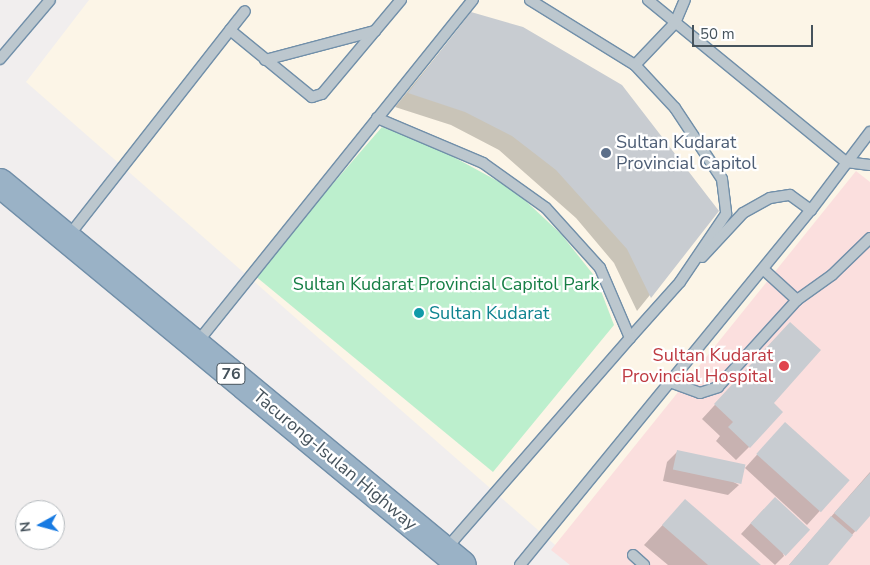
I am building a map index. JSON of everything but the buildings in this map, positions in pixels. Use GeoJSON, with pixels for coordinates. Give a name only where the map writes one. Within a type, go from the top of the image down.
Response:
{"type":"FeatureCollection","features":[{"type":"Feature","properties":{"kind":"highway","name":"Tacurong-Isulan Highway"},"geometry":{"type":"LineString","coordinates":[[0,182],[453,558]]}},
{"type":"Feature","properties":{"kind":"lane"},"geometry":{"type":"LineString","coordinates":[[0,59],[50,0]]}},
{"type":"Feature","properties":{"kind":"lane"},"geometry":{"type":"LineString","coordinates":[[230,30],[312,97],[322,94],[401,0]]}},
{"type":"Feature","properties":{"kind":"lane"},"geometry":{"type":"LineString","coordinates":[[196,344],[473,0]]}},
{"type":"Feature","properties":{"kind":"lane"},"geometry":{"type":"LineString","coordinates":[[453,558],[630,338],[698,258],[726,214],[722,179],[674,108],[635,64],[530,0]]}},
{"type":"Feature","properties":{"kind":"lane"},"geometry":{"type":"LineString","coordinates":[[648,0],[846,162],[870,165]]}},
{"type":"Feature","properties":{"kind":"lane"},"geometry":{"type":"LineString","coordinates":[[635,64],[675,23],[685,0]]}},
{"type":"Feature","properties":{"kind":"lane"},"geometry":{"type":"LineString","coordinates":[[67,238],[246,11]]}},
{"type":"Feature","properties":{"kind":"lane"},"geometry":{"type":"LineString","coordinates":[[265,60],[376,31]]}},
{"type":"Feature","properties":{"kind":"lane"},"geometry":{"type":"LineString","coordinates":[[377,118],[483,163],[546,208],[600,268],[630,338]]}},
{"type":"Feature","properties":{"kind":"lane"},"geometry":{"type":"LineString","coordinates":[[520,565],[812,210],[870,132]]}},
{"type":"Feature","properties":{"kind":"lane"},"geometry":{"type":"LineString","coordinates":[[698,258],[712,250],[743,212],[770,198],[790,195],[812,210]]}},
{"type":"Feature","properties":{"kind":"lane"},"geometry":{"type":"LineString","coordinates":[[670,382],[700,393],[718,387],[797,300],[832,275],[870,238]]}},
{"type":"Feature","properties":{"kind":"lane"},"geometry":{"type":"LineString","coordinates":[[763,269],[797,300]]}},
{"type":"Feature","properties":{"kind":"lane"},"geometry":{"type":"LineString","coordinates":[[633,555],[644,565]]}},
{"type":"Feature","properties":{"kind":"shaded area"},"geometry":{"type":"Polygon","coordinates":[[[89,0],[870,0],[870,565],[578,565],[26,82],[89,0]]]}},
{"type":"Feature","properties":{"kind":"shaded area","name":"Sultan Kudarat Provincial Hospital"},"geometry":{"type":"Polygon","coordinates":[[[856,171],[870,182],[870,565],[570,565],[551,550],[856,171]]]}},
{"type":"Feature","properties":{"kind":"green space","name":"Sultan Kudarat Provincial Capitol Park"},"geometry":{"type":"Polygon","coordinates":[[[382,127],[437,148],[514,190],[561,234],[596,278],[614,325],[493,472],[254,275],[382,127]]]}},
{"type":"Feature","properties":{"kind":"place","name":"Sultan Kudarat Provincial Capitol"},"geometry":{"type":"Point","coordinates":[606,153]}},
{"type":"Feature","properties":{"kind":"place","name":"Sultan Kudarat"},"geometry":{"type":"Point","coordinates":[419,313]}},
{"type":"Feature","properties":{"kind":"place","name":"Sultan Kudarat Provincial Hospital"},"geometry":{"type":"Point","coordinates":[784,366]}}]}
